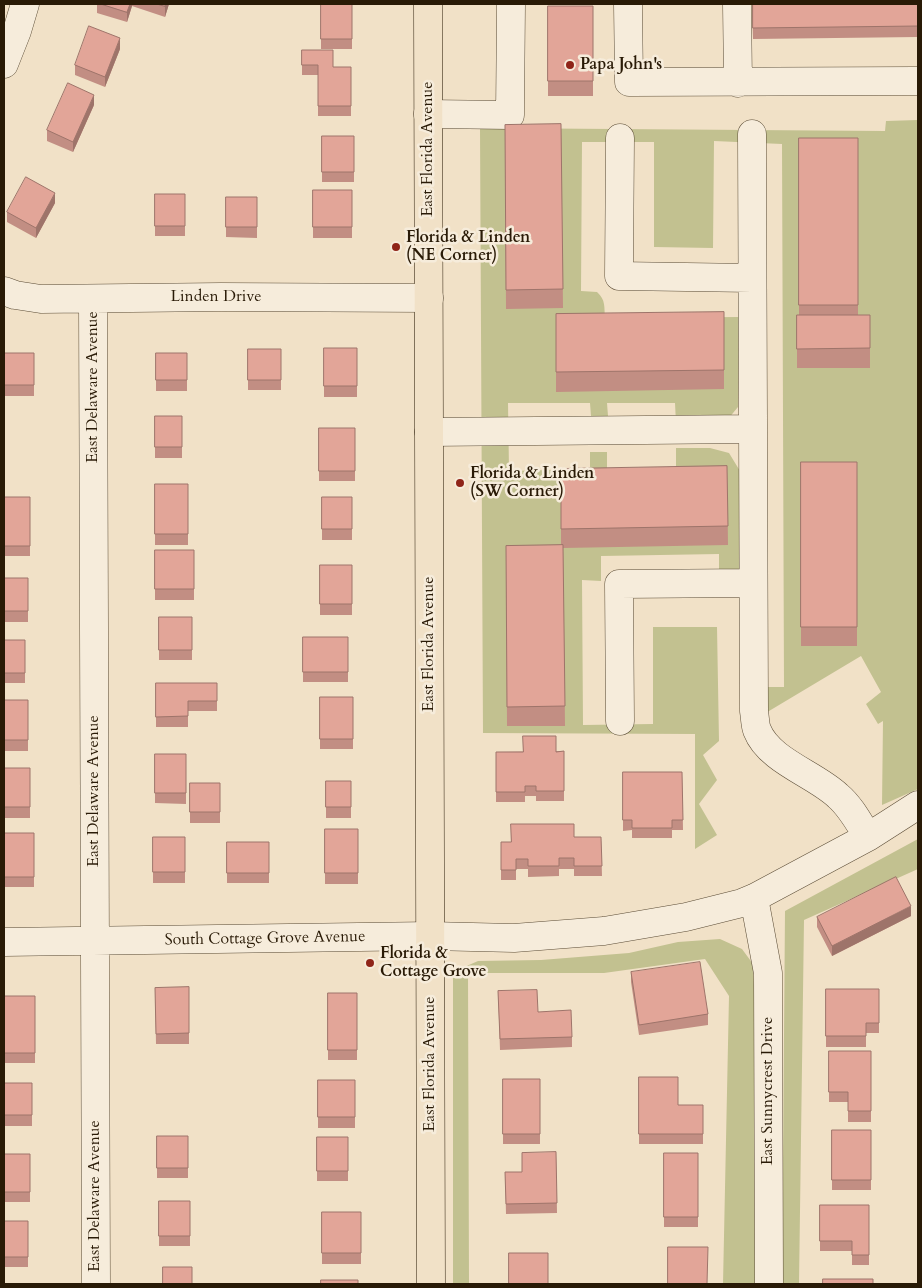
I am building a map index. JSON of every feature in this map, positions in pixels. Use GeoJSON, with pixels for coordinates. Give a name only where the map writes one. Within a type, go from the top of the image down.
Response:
{"type":"FeatureCollection","features":[{"type":"Feature","properties":{"kind":"main road","name":"East Florida Avenue"},"geometry":{"type":"LineString","coordinates":[[428,4],[430,1284]]}},
{"type":"Feature","properties":{"kind":"street"},"geometry":{"type":"LineString","coordinates":[[4,64],[25,4]]}},
{"type":"Feature","properties":{"kind":"street"},"geometry":{"type":"LineString","coordinates":[[428,114],[510,115],[511,4]]}},
{"type":"Feature","properties":{"kind":"street"},"geometry":{"type":"LineString","coordinates":[[628,4],[630,82],[918,81]]}},
{"type":"Feature","properties":{"kind":"street"},"geometry":{"type":"LineString","coordinates":[[738,4],[738,82]]}},
{"type":"Feature","properties":{"kind":"street"},"geometry":{"type":"LineString","coordinates":[[752,134],[754,711],[757,730],[764,742],[777,755],[816,779],[838,796],[852,811],[868,837]]}},
{"type":"Feature","properties":{"kind":"street"},"geometry":{"type":"LineString","coordinates":[[620,138],[619,276],[752,278]]}},
{"type":"Feature","properties":{"kind":"street","name":"Linden Drive"},"geometry":{"type":"LineString","coordinates":[[4,291],[15,295],[41,299],[221,297],[429,298]]}},
{"type":"Feature","properties":{"kind":"street","name":"East Delaware Avenue"},"geometry":{"type":"LineString","coordinates":[[93,299],[96,1284]]}},
{"type":"Feature","properties":{"kind":"street"},"geometry":{"type":"LineString","coordinates":[[429,432],[752,429]]}},
{"type":"Feature","properties":{"kind":"street"},"geometry":{"type":"LineString","coordinates":[[620,722],[619,584],[753,584]]}},
{"type":"Feature","properties":{"kind":"street","name":"South Cottage Grove Avenue"},"geometry":{"type":"LineString","coordinates":[[4,942],[430,936],[514,938],[604,931],[686,917],[754,898],[868,837],[918,805]]}},
{"type":"Feature","properties":{"kind":"street","name":"East Sunnycrest Drive"},"geometry":{"type":"LineString","coordinates":[[754,898],[768,973],[769,1284]]}},
{"type":"Feature","properties":{"kind":"shaded area"},"geometry":{"type":"Polygon","coordinates":[[[918,120],[918,789],[882,805],[883,721],[878,724],[866,704],[881,692],[861,656],[764,714],[764,687],[784,687],[782,144],[714,141],[713,248],[654,247],[654,142],[582,142],[581,291],[597,292],[600,295],[604,304],[605,318],[739,317],[738,407],[728,419],[676,423],[675,403],[607,403],[608,416],[591,416],[590,403],[508,403],[509,471],[590,469],[590,452],[607,452],[607,471],[676,471],[676,448],[710,448],[729,453],[740,471],[740,576],[719,576],[719,554],[601,556],[601,581],[582,580],[583,725],[653,724],[653,627],[717,627],[719,741],[703,755],[717,780],[699,804],[717,835],[695,849],[695,734],[483,733],[480,128],[885,131],[886,121],[918,120]]]}},
{"type":"Feature","properties":{"kind":"shaded area"},"geometry":{"type":"Polygon","coordinates":[[[918,839],[918,869],[804,920],[799,1284],[782,1284],[785,911],[918,839]]]}},
{"type":"Feature","properties":{"kind":"shaded area"},"geometry":{"type":"Polygon","coordinates":[[[720,939],[742,949],[753,964],[755,1006],[756,1284],[723,1284],[729,996],[705,959],[604,973],[468,973],[469,1284],[453,1284],[453,972],[478,961],[541,960],[629,953],[678,942],[720,939]]]}},
{"type":"Feature","properties":{"kind":"building"},"geometry":{"type":"Polygon","coordinates":[[[101,4],[130,4],[127,12],[101,4]]]}},
{"type":"Feature","properties":{"kind":"building"},"geometry":{"type":"Polygon","coordinates":[[[321,4],[352,4],[352,39],[321,39],[321,4]]]}},
{"type":"Feature","properties":{"kind":"building"},"geometry":{"type":"Polygon","coordinates":[[[753,4],[918,4],[918,26],[753,28],[753,4]]]}},
{"type":"Feature","properties":{"kind":"building","name":"Papa John's"},"geometry":{"type":"Polygon","coordinates":[[[548,6],[593,6],[593,81],[548,81],[548,6]]]}},
{"type":"Feature","properties":{"kind":"building"},"geometry":{"type":"Polygon","coordinates":[[[89,26],[120,38],[105,77],[75,65],[89,26]]]}},
{"type":"Feature","properties":{"kind":"building"},"geometry":{"type":"Polygon","coordinates":[[[302,50],[333,50],[333,67],[351,67],[351,106],[318,106],[318,65],[302,65],[302,50]]]}},
{"type":"Feature","properties":{"kind":"building"},"geometry":{"type":"Polygon","coordinates":[[[68,83],[94,95],[73,142],[47,130],[68,83]]]}},
{"type":"Feature","properties":{"kind":"building"},"geometry":{"type":"Polygon","coordinates":[[[561,124],[563,289],[506,290],[505,125],[561,124]]]}},
{"type":"Feature","properties":{"kind":"building"},"geometry":{"type":"Polygon","coordinates":[[[322,136],[354,136],[354,172],[322,172],[322,136]]]}},
{"type":"Feature","properties":{"kind":"building"},"geometry":{"type":"Polygon","coordinates":[[[799,138],[858,138],[858,305],[799,305],[799,138]]]}},
{"type":"Feature","properties":{"kind":"building"},"geometry":{"type":"Polygon","coordinates":[[[26,177],[55,193],[36,228],[7,212],[26,177]]]}},
{"type":"Feature","properties":{"kind":"building"},"geometry":{"type":"Polygon","coordinates":[[[313,190],[352,190],[352,227],[313,227],[313,190]]]}},
{"type":"Feature","properties":{"kind":"building"},"geometry":{"type":"Polygon","coordinates":[[[155,194],[185,194],[185,226],[155,226],[155,194]]]}},
{"type":"Feature","properties":{"kind":"building"},"geometry":{"type":"Polygon","coordinates":[[[226,197],[257,197],[257,227],[226,227],[226,197]]]}},
{"type":"Feature","properties":{"kind":"building"},"geometry":{"type":"Polygon","coordinates":[[[724,312],[724,370],[556,372],[556,314],[724,312]]]}},
{"type":"Feature","properties":{"kind":"building"},"geometry":{"type":"Polygon","coordinates":[[[797,315],[870,315],[870,348],[797,349],[797,315]]]}},
{"type":"Feature","properties":{"kind":"building"},"geometry":{"type":"Polygon","coordinates":[[[324,348],[357,348],[357,386],[324,386],[324,348]]]}},
{"type":"Feature","properties":{"kind":"building"},"geometry":{"type":"Polygon","coordinates":[[[248,349],[281,349],[281,380],[248,380],[248,349]]]}},
{"type":"Feature","properties":{"kind":"building"},"geometry":{"type":"Polygon","coordinates":[[[4,353],[34,353],[34,385],[4,385],[4,353]]]}},
{"type":"Feature","properties":{"kind":"building"},"geometry":{"type":"Polygon","coordinates":[[[156,353],[187,353],[187,380],[156,380],[156,353]]]}},
{"type":"Feature","properties":{"kind":"building"},"geometry":{"type":"Polygon","coordinates":[[[155,416],[182,416],[182,447],[155,447],[155,416]]]}},
{"type":"Feature","properties":{"kind":"building"},"geometry":{"type":"Polygon","coordinates":[[[319,428],[355,428],[355,471],[319,471],[319,428]]]}},
{"type":"Feature","properties":{"kind":"building"},"geometry":{"type":"Polygon","coordinates":[[[801,462],[857,462],[857,627],[801,627],[801,462]]]}},
{"type":"Feature","properties":{"kind":"building"},"geometry":{"type":"Polygon","coordinates":[[[727,466],[728,526],[561,529],[561,469],[727,466]]]}},
{"type":"Feature","properties":{"kind":"building"},"geometry":{"type":"Polygon","coordinates":[[[155,484],[188,484],[188,534],[155,534],[155,484]]]}},
{"type":"Feature","properties":{"kind":"building"},"geometry":{"type":"Polygon","coordinates":[[[4,497],[30,497],[30,546],[4,546],[4,497]]]}},
{"type":"Feature","properties":{"kind":"building"},"geometry":{"type":"Polygon","coordinates":[[[322,497],[352,497],[352,529],[322,529],[322,497]]]}},
{"type":"Feature","properties":{"kind":"building"},"geometry":{"type":"Polygon","coordinates":[[[563,545],[565,706],[507,707],[506,546],[563,545]]]}},
{"type":"Feature","properties":{"kind":"building"},"geometry":{"type":"Polygon","coordinates":[[[155,550],[194,550],[194,589],[155,589],[155,550]]]}},
{"type":"Feature","properties":{"kind":"building"},"geometry":{"type":"Polygon","coordinates":[[[320,565],[352,565],[352,604],[320,604],[320,565]]]}},
{"type":"Feature","properties":{"kind":"building"},"geometry":{"type":"Polygon","coordinates":[[[4,578],[28,578],[28,611],[4,611],[4,578]]]}},
{"type":"Feature","properties":{"kind":"building"},"geometry":{"type":"Polygon","coordinates":[[[159,617],[192,617],[192,650],[159,650],[159,617]]]}},
{"type":"Feature","properties":{"kind":"building"},"geometry":{"type":"Polygon","coordinates":[[[303,637],[348,637],[348,672],[303,672],[303,637]]]}},
{"type":"Feature","properties":{"kind":"building"},"geometry":{"type":"Polygon","coordinates":[[[4,640],[25,640],[25,673],[4,673],[4,640]]]}},
{"type":"Feature","properties":{"kind":"building"},"geometry":{"type":"Polygon","coordinates":[[[156,683],[217,683],[217,701],[188,701],[188,716],[156,717],[156,683]]]}},
{"type":"Feature","properties":{"kind":"building"},"geometry":{"type":"Polygon","coordinates":[[[320,697],[353,697],[353,739],[320,739],[320,697]]]}},
{"type":"Feature","properties":{"kind":"building"},"geometry":{"type":"Polygon","coordinates":[[[4,700],[28,700],[28,740],[4,740],[4,700]]]}},
{"type":"Feature","properties":{"kind":"building"},"geometry":{"type":"Polygon","coordinates":[[[523,736],[556,736],[556,752],[564,751],[564,791],[536,791],[536,786],[525,786],[525,792],[496,792],[496,752],[523,752],[523,736]]]}},
{"type":"Feature","properties":{"kind":"building"},"geometry":{"type":"Polygon","coordinates":[[[155,754],[186,754],[186,793],[155,793],[155,754]]]}},
{"type":"Feature","properties":{"kind":"building"},"geometry":{"type":"Polygon","coordinates":[[[4,768],[30,768],[30,807],[4,807],[4,768]]]}},
{"type":"Feature","properties":{"kind":"building"},"geometry":{"type":"Polygon","coordinates":[[[623,772],[682,772],[683,820],[672,820],[672,828],[632,828],[632,820],[623,820],[623,772]]]}},
{"type":"Feature","properties":{"kind":"building"},"geometry":{"type":"Polygon","coordinates":[[[326,781],[351,781],[351,807],[326,807],[326,781]]]}},
{"type":"Feature","properties":{"kind":"building"},"geometry":{"type":"Polygon","coordinates":[[[190,783],[220,783],[220,812],[190,812],[190,783]]]}},
{"type":"Feature","properties":{"kind":"building"},"geometry":{"type":"Polygon","coordinates":[[[511,824],[574,824],[574,837],[601,837],[602,866],[574,866],[574,858],[559,858],[559,866],[528,866],[528,859],[516,859],[516,870],[501,870],[501,842],[511,842],[511,824]]]}},
{"type":"Feature","properties":{"kind":"building"},"geometry":{"type":"Polygon","coordinates":[[[325,829],[358,829],[358,873],[325,873],[325,829]]]}},
{"type":"Feature","properties":{"kind":"building"},"geometry":{"type":"Polygon","coordinates":[[[4,833],[34,833],[34,877],[4,877],[4,833]]]}},
{"type":"Feature","properties":{"kind":"building"},"geometry":{"type":"Polygon","coordinates":[[[153,837],[185,837],[185,872],[153,872],[153,837]]]}},
{"type":"Feature","properties":{"kind":"building"},"geometry":{"type":"Polygon","coordinates":[[[227,842],[269,842],[269,873],[227,873],[227,842]]]}},
{"type":"Feature","properties":{"kind":"building"},"geometry":{"type":"Polygon","coordinates":[[[896,877],[911,906],[832,946],[817,917],[896,877]]]}},
{"type":"Feature","properties":{"kind":"building"},"geometry":{"type":"Polygon","coordinates":[[[700,962],[708,1014],[639,1025],[631,972],[700,962]]]}},
{"type":"Feature","properties":{"kind":"building"},"geometry":{"type":"Polygon","coordinates":[[[189,987],[189,1033],[156,1034],[155,988],[189,987]]]}},
{"type":"Feature","properties":{"kind":"building"},"geometry":{"type":"Polygon","coordinates":[[[826,989],[879,989],[879,1023],[866,1023],[866,1036],[826,1036],[826,989]]]}},
{"type":"Feature","properties":{"kind":"building"},"geometry":{"type":"Polygon","coordinates":[[[537,990],[538,1012],[571,1010],[572,1037],[500,1039],[498,991],[537,990]]]}},
{"type":"Feature","properties":{"kind":"building"},"geometry":{"type":"Polygon","coordinates":[[[328,993],[357,993],[357,1050],[328,1050],[328,993]]]}},
{"type":"Feature","properties":{"kind":"building"},"geometry":{"type":"Polygon","coordinates":[[[4,996],[35,996],[35,1053],[4,1053],[4,996]]]}},
{"type":"Feature","properties":{"kind":"building"},"geometry":{"type":"Polygon","coordinates":[[[829,1051],[871,1051],[871,1111],[848,1111],[848,1092],[829,1092],[829,1051]]]}},
{"type":"Feature","properties":{"kind":"building"},"geometry":{"type":"Polygon","coordinates":[[[639,1077],[678,1077],[678,1105],[703,1105],[703,1134],[639,1134],[639,1077]]]}},
{"type":"Feature","properties":{"kind":"building"},"geometry":{"type":"Polygon","coordinates":[[[503,1079],[540,1079],[540,1134],[503,1134],[503,1079]]]}},
{"type":"Feature","properties":{"kind":"building"},"geometry":{"type":"Polygon","coordinates":[[[318,1080],[355,1080],[355,1117],[318,1117],[318,1080]]]}},
{"type":"Feature","properties":{"kind":"building"},"geometry":{"type":"Polygon","coordinates":[[[4,1083],[32,1083],[32,1115],[4,1115],[4,1083]]]}},
{"type":"Feature","properties":{"kind":"building"},"geometry":{"type":"Polygon","coordinates":[[[832,1130],[871,1130],[871,1180],[832,1180],[832,1130]]]}},
{"type":"Feature","properties":{"kind":"building"},"geometry":{"type":"Polygon","coordinates":[[[157,1136],[188,1136],[188,1168],[157,1168],[157,1136]]]}},
{"type":"Feature","properties":{"kind":"building"},"geometry":{"type":"Polygon","coordinates":[[[317,1137],[348,1137],[348,1171],[317,1171],[317,1137]]]}},
{"type":"Feature","properties":{"kind":"building"},"geometry":{"type":"Polygon","coordinates":[[[556,1152],[557,1203],[506,1204],[505,1172],[522,1172],[522,1153],[556,1152]]]}},
{"type":"Feature","properties":{"kind":"building"},"geometry":{"type":"Polygon","coordinates":[[[664,1153],[698,1153],[698,1217],[664,1217],[664,1153]]]}},
{"type":"Feature","properties":{"kind":"building"},"geometry":{"type":"Polygon","coordinates":[[[4,1154],[30,1154],[30,1192],[4,1192],[4,1154]]]}},
{"type":"Feature","properties":{"kind":"building"},"geometry":{"type":"Polygon","coordinates":[[[159,1201],[190,1201],[190,1236],[159,1236],[159,1201]]]}},
{"type":"Feature","properties":{"kind":"building"},"geometry":{"type":"Polygon","coordinates":[[[820,1205],[869,1205],[869,1255],[852,1255],[852,1241],[820,1241],[820,1205]]]}},
{"type":"Feature","properties":{"kind":"building"},"geometry":{"type":"Polygon","coordinates":[[[322,1212],[361,1212],[361,1253],[322,1253],[322,1212]]]}},
{"type":"Feature","properties":{"kind":"building"},"geometry":{"type":"Polygon","coordinates":[[[4,1221],[28,1221],[28,1257],[4,1257],[4,1221]]]}},
{"type":"Feature","properties":{"kind":"building"},"geometry":{"type":"Polygon","coordinates":[[[668,1247],[708,1247],[707,1284],[668,1284],[668,1247]]]}},
{"type":"Feature","properties":{"kind":"building"},"geometry":{"type":"Polygon","coordinates":[[[509,1253],[548,1253],[548,1284],[509,1284],[509,1253]]]}},
{"type":"Feature","properties":{"kind":"building"},"geometry":{"type":"Polygon","coordinates":[[[163,1267],[192,1267],[192,1284],[163,1284],[163,1267]]]}},
{"type":"Feature","properties":{"kind":"building"},"geometry":{"type":"Polygon","coordinates":[[[823,1279],[873,1279],[873,1284],[823,1284],[823,1279]]]}},
{"type":"Feature","properties":{"kind":"building"},"geometry":{"type":"Polygon","coordinates":[[[321,1280],[358,1280],[358,1284],[321,1284],[321,1280]]]}},
{"type":"Feature","properties":{"kind":"place","name":"Papa John's"},"geometry":{"type":"Point","coordinates":[570,65]}},
{"type":"Feature","properties":{"kind":"place","name":"Florida & Linden (NE Corner)"},"geometry":{"type":"Point","coordinates":[396,247]}},
{"type":"Feature","properties":{"kind":"place","name":"Florida & Linden (SW Corner)"},"geometry":{"type":"Point","coordinates":[460,483]}},
{"type":"Feature","properties":{"kind":"place","name":"Florida & Cottage Grove"},"geometry":{"type":"Point","coordinates":[370,963]}}]}
